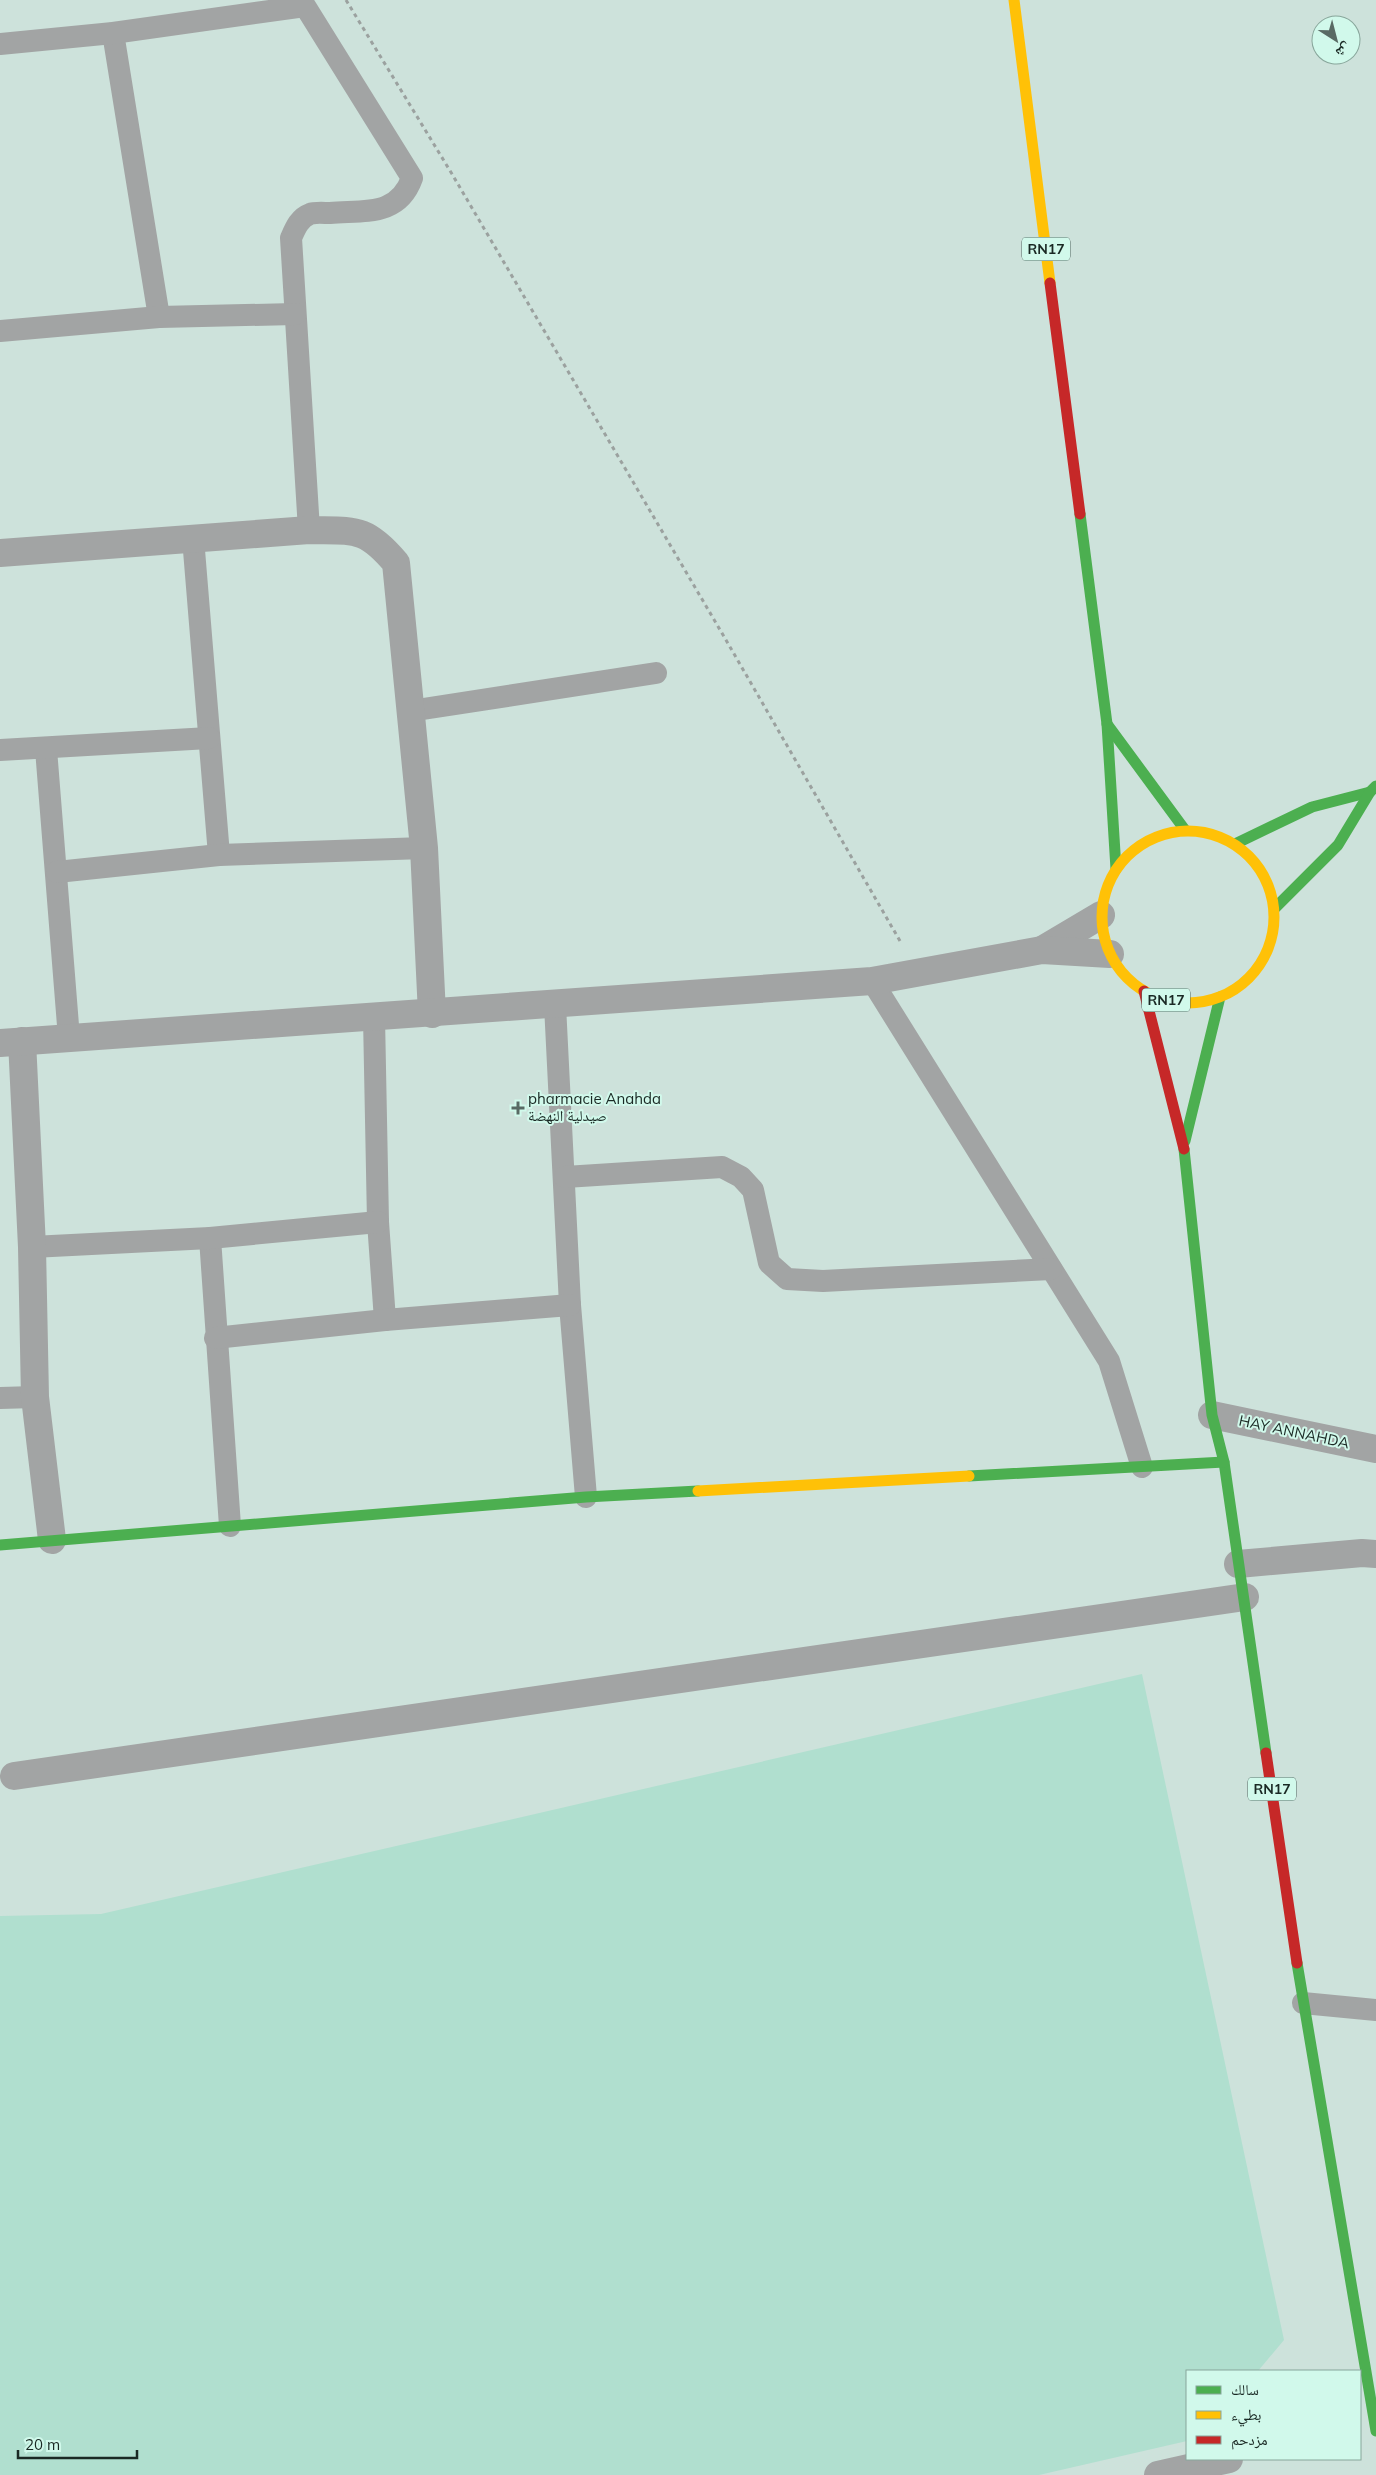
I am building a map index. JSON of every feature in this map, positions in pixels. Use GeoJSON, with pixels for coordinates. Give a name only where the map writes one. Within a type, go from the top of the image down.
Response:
{"type":"FeatureCollection","features":[{"type":"Feature","properties":{"kind":"main road","name":"RN17"},"geometry":{"type":"LineString","coordinates":[[1014,0],[1107,724],[1116,869]]}},
{"type":"Feature","properties":{"kind":"main road","name":"RN17"},"geometry":{"type":"LineString","coordinates":[[1107,724],[1185,830]]}},
{"type":"Feature","properties":{"kind":"main road"},"geometry":{"type":"LineString","coordinates":[[1235,844],[1312,807],[1373,789]]}},
{"type":"Feature","properties":{"kind":"main road"},"geometry":{"type":"LineString","coordinates":[[1275,908],[1338,845],[1373,789]]}},
{"type":"Feature","properties":{"kind":"main road","name":"RN17"},"geometry":{"type":"LineString","coordinates":[[1185,830],[1211,832],[1235,844],[1255,860],[1268,882],[1275,908],[1273,936],[1262,962],[1244,983],[1220,997],[1194,1003],[1168,1001],[1144,991],[1124,975],[1110,954],[1104,934],[1101,915],[1106,891],[1116,869],[1134,849],[1158,835],[1185,830]]}},
{"type":"Feature","properties":{"kind":"main road","name":"RN17"},"geometry":{"type":"LineString","coordinates":[[1144,991],[1184,1144],[1212,1414],[1224,1462],[1303,2003],[1361,2370]]}},
{"type":"Feature","properties":{"kind":"main road","name":"RN17"},"geometry":{"type":"LineString","coordinates":[[1184,1144],[1220,997]]}},
{"type":"Feature","properties":{"kind":"main road"},"geometry":{"type":"LineString","coordinates":[[0,1545],[586,1497],[1224,1462]]}},
{"type":"Feature","properties":{"kind":"main road","name":"RN17"},"geometry":{"type":"LineString","coordinates":[[1361,2371],[1370,2428]]}},
{"type":"Feature","properties":{"kind":"street"},"geometry":{"type":"LineString","coordinates":[[0,553],[309,530],[357,532],[379,542],[396,563],[424,848],[432,1014]]}},
{"type":"Feature","properties":{"kind":"street"},"geometry":{"type":"LineString","coordinates":[[1042,950],[1101,915]]}},
{"type":"Feature","properties":{"kind":"street"},"geometry":{"type":"LineString","coordinates":[[52,1540],[35,1397],[32,1247],[11,1042],[432,1014],[872,981],[1042,950],[1110,954]]}},
{"type":"Feature","properties":{"kind":"street","name":"HAY ANNAHDA"},"geometry":{"type":"LineString","coordinates":[[1212,1414],[1376,1449]]}},
{"type":"Feature","properties":{"kind":"street"},"geometry":{"type":"LineString","coordinates":[[1238,1564],[1362,1553],[1376,1554]]}},
{"type":"Feature","properties":{"kind":"street"},"geometry":{"type":"LineString","coordinates":[[14,1776],[1245,1597]]}},
{"type":"Feature","properties":{"kind":"street"},"geometry":{"type":"LineString","coordinates":[[1158,2475],[1225,2460]]}},
{"type":"Feature","properties":{"kind":"lane"},"geometry":{"type":"LineString","coordinates":[[0,44],[113,33],[303,3],[412,178],[408,190],[398,202],[385,209],[310,214],[298,223],[291,238],[309,530]]}},
{"type":"Feature","properties":{"kind":"lane"},"geometry":{"type":"LineString","coordinates":[[113,33],[159,317]]}},
{"type":"Feature","properties":{"kind":"lane"},"geometry":{"type":"LineString","coordinates":[[0,331],[159,317],[295,314]]}},
{"type":"Feature","properties":{"kind":"lane"},"geometry":{"type":"LineString","coordinates":[[193,538],[219,855]]}},
{"type":"Feature","properties":{"kind":"lane"},"geometry":{"type":"LineString","coordinates":[[410,712],[656,673]]}},
{"type":"Feature","properties":{"kind":"lane"},"geometry":{"type":"LineString","coordinates":[[0,750],[46,749],[209,738]]}},
{"type":"Feature","properties":{"kind":"lane"},"geometry":{"type":"LineString","coordinates":[[46,749],[69,1038]]}},
{"type":"Feature","properties":{"kind":"lane"},"geometry":{"type":"LineString","coordinates":[[57,872],[219,855],[424,848]]}},
{"type":"Feature","properties":{"kind":"lane"},"geometry":{"type":"LineString","coordinates":[[872,981],[1109,1361],[1142,1467]]}},
{"type":"Feature","properties":{"kind":"lane"},"geometry":{"type":"LineString","coordinates":[[555,1005],[570,1305],[586,1497]]}},
{"type":"Feature","properties":{"kind":"lane"},"geometry":{"type":"LineString","coordinates":[[374,1018],[378,1222],[385,1320]]}},
{"type":"Feature","properties":{"kind":"lane"},"geometry":{"type":"LineString","coordinates":[[565,1177],[722,1167],[741,1176],[753,1190],[769,1264],[787,1279],[823,1281],[1051,1269]]}},
{"type":"Feature","properties":{"kind":"lane"},"geometry":{"type":"LineString","coordinates":[[32,1247],[210,1238],[378,1222]]}},
{"type":"Feature","properties":{"kind":"lane"},"geometry":{"type":"LineString","coordinates":[[210,1238],[215,1338],[230,1526]]}},
{"type":"Feature","properties":{"kind":"lane"},"geometry":{"type":"LineString","coordinates":[[215,1338],[385,1320],[570,1305]]}},
{"type":"Feature","properties":{"kind":"lane"},"geometry":{"type":"LineString","coordinates":[[0,1398],[35,1397]]}},
{"type":"Feature","properties":{"kind":"lane"},"geometry":{"type":"LineString","coordinates":[[1303,2003],[1376,2010]]}},
{"type":"Feature","properties":{"kind":"path"},"geometry":{"type":"LineString","coordinates":[[346,0],[457,182],[726,640],[917,973]]}},
{"type":"Feature","properties":{"kind":"green space"},"geometry":{"type":"Polygon","coordinates":[[[1142,1674],[1284,2340],[1259,2370],[1186,2370],[1186,2441],[1039,2475],[0,2475],[0,1916],[101,1914],[1142,1674]]]}},
{"type":"Feature","properties":{"kind":"traffic: fast"},"geometry":{"type":"LineString","coordinates":[[1080,514],[1107,724],[1116,869]]}},
{"type":"Feature","properties":{"kind":"traffic: fast"},"geometry":{"type":"LineString","coordinates":[[1107,724],[1185,830]]}},
{"type":"Feature","properties":{"kind":"traffic: fast"},"geometry":{"type":"LineString","coordinates":[[1275,908],[1338,845],[1370,792],[1376,786]]}},
{"type":"Feature","properties":{"kind":"traffic: fast"},"geometry":{"type":"LineString","coordinates":[[1235,844],[1312,807],[1370,792]]}},
{"type":"Feature","properties":{"kind":"traffic: fast"},"geometry":{"type":"LineString","coordinates":[[1185,1141],[1220,997]]}},
{"type":"Feature","properties":{"kind":"traffic: fast"},"geometry":{"type":"LineString","coordinates":[[1184,1149],[1212,1415],[1224,1462],[1266,1753]]}},
{"type":"Feature","properties":{"kind":"traffic: fast"},"geometry":{"type":"LineString","coordinates":[[969,1476],[1224,1462]]}},
{"type":"Feature","properties":{"kind":"traffic: fast"},"geometry":{"type":"LineString","coordinates":[[0,1545],[586,1497],[698,1491]]}},
{"type":"Feature","properties":{"kind":"traffic: fast"},"geometry":{"type":"LineString","coordinates":[[1297,1963],[1376,2431]]}},
{"type":"Feature","properties":{"kind":"traffic: slow"},"geometry":{"type":"LineString","coordinates":[[1014,0],[1050,283]]}},
{"type":"Feature","properties":{"kind":"traffic: slow"},"geometry":{"type":"LineString","coordinates":[[1196,831],[1205,832],[1229,841],[1243,850],[1255,862],[1268,884],[1273,900],[1274,917],[1273,934],[1268,950],[1255,972],[1243,984],[1221,997],[1205,1002],[1180,1003],[1171,1002],[1147,993],[1133,984],[1121,972],[1108,950],[1103,934],[1102,909],[1103,900],[1112,876],[1121,862],[1133,850],[1155,837],[1171,832],[1196,831]]}},
{"type":"Feature","properties":{"kind":"traffic: slow"},"geometry":{"type":"LineString","coordinates":[[698,1491],[969,1476]]}},
{"type":"Feature","properties":{"kind":"traffic: jam"},"geometry":{"type":"LineString","coordinates":[[1050,283],[1080,514]]}},
{"type":"Feature","properties":{"kind":"traffic: jam"},"geometry":{"type":"LineString","coordinates":[[1144,991],[1184,1149]]}},
{"type":"Feature","properties":{"kind":"traffic: jam"},"geometry":{"type":"LineString","coordinates":[[1266,1753],[1297,1963]]}},
{"type":"Feature","properties":{"kind":"place","name":"pharmacie Anahda صيدلية النهضة"},"geometry":{"type":"Point","coordinates":[518,1108]}}]}
